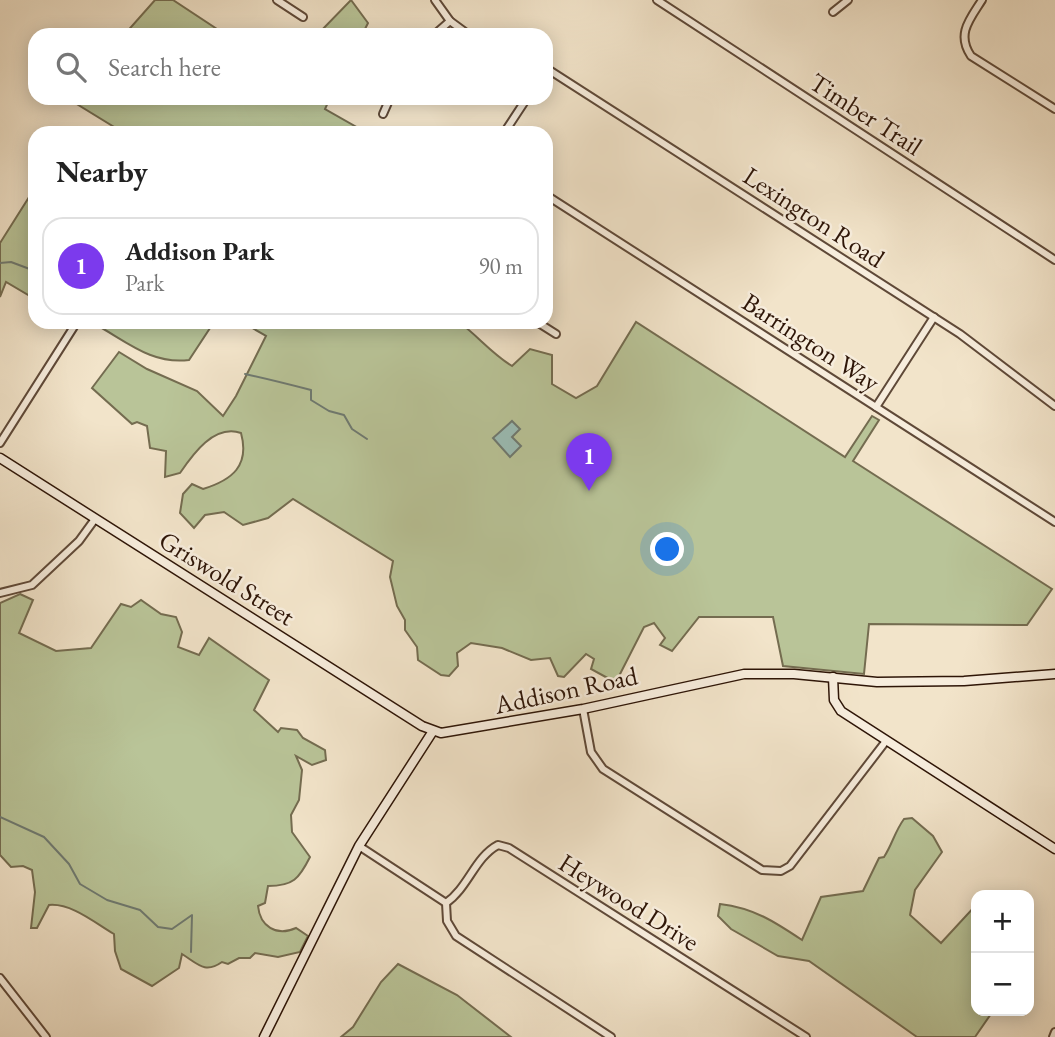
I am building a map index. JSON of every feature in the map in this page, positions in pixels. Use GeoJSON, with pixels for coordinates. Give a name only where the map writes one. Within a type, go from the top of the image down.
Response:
{"type":"FeatureCollection","features":[{"type":"Feature","properties":{"kind":"main road","name":"Griswold Street"},"geometry":{"type":"LineString","coordinates":[[0,458],[433,731]]}},
{"type":"Feature","properties":{"kind":"main road","name":"Addison Road"},"geometry":{"type":"LineString","coordinates":[[433,731],[461,731],[583,709],[744,674],[769,672],[915,682],[1055,674]]}},
{"type":"Feature","properties":{"kind":"main road"},"geometry":{"type":"LineString","coordinates":[[833,677],[833,696],[838,708],[1055,849]]}},
{"type":"Feature","properties":{"kind":"main road"},"geometry":{"type":"LineString","coordinates":[[264,1037],[359,846],[433,731]]}},
{"type":"Feature","properties":{"kind":"street"},"geometry":{"type":"LineString","coordinates":[[277,0],[303,16]]}},
{"type":"Feature","properties":{"kind":"street"},"geometry":{"type":"LineString","coordinates":[[435,0],[450,21],[460,28]]}},
{"type":"Feature","properties":{"kind":"street","name":"Timber Trail"},"geometry":{"type":"LineString","coordinates":[[657,0],[1055,260]]}},
{"type":"Feature","properties":{"kind":"street"},"geometry":{"type":"LineString","coordinates":[[833,12],[848,0]]}},
{"type":"Feature","properties":{"kind":"street"},"geometry":{"type":"LineString","coordinates":[[982,0],[963,36],[965,47],[971,56],[1055,110]]}},
{"type":"Feature","properties":{"kind":"street"},"geometry":{"type":"LineString","coordinates":[[442,28],[450,21]]}},
{"type":"Feature","properties":{"kind":"street","name":"Lexington Road"},"geometry":{"type":"LineString","coordinates":[[553,72],[934,317],[1055,406]]}},
{"type":"Feature","properties":{"kind":"street"},"geometry":{"type":"LineString","coordinates":[[383,114],[387,105]]}},
{"type":"Feature","properties":{"kind":"street"},"geometry":{"type":"LineString","coordinates":[[509,126],[522,105]]}},
{"type":"Feature","properties":{"kind":"street","name":"Barrington Way"},"geometry":{"type":"LineString","coordinates":[[553,199],[1055,522]]}},
{"type":"Feature","properties":{"kind":"street"},"geometry":{"type":"LineString","coordinates":[[876,407],[934,317]]}},
{"type":"Feature","properties":{"kind":"street"},"geometry":{"type":"LineString","coordinates":[[0,443],[72,329]]}},
{"type":"Feature","properties":{"kind":"street"},"geometry":{"type":"LineString","coordinates":[[548,329],[556,334]]}},
{"type":"Feature","properties":{"kind":"street"},"geometry":{"type":"LineString","coordinates":[[0,593],[32,585],[79,541],[95,519]]}},
{"type":"Feature","properties":{"kind":"street"},"geometry":{"type":"LineString","coordinates":[[583,709],[591,752],[603,769],[762,870],[771,872],[790,866],[886,741]]}},
{"type":"Feature","properties":{"kind":"street","name":"Heywood Drive"},"geometry":{"type":"LineString","coordinates":[[446,903],[458,894],[488,851],[498,845],[509,848],[806,1037]]}},
{"type":"Feature","properties":{"kind":"street"},"geometry":{"type":"LineString","coordinates":[[359,846],[446,903],[447,921],[456,936],[611,1037]]}},
{"type":"Feature","properties":{"kind":"street"},"geometry":{"type":"LineString","coordinates":[[0,978],[46,1037]]}},
{"type":"Feature","properties":{"kind":"street"},"geometry":{"type":"LineString","coordinates":[[1053,1037],[1055,1032]]}},
{"type":"Feature","properties":{"kind":"green space"},"geometry":{"type":"Polygon","coordinates":[[[155,0],[173,0],[215,28],[130,28],[155,0]]]}},
{"type":"Feature","properties":{"kind":"green space"},"geometry":{"type":"Polygon","coordinates":[[[351,0],[368,23],[366,28],[324,28],[351,0]]]}},
{"type":"Feature","properties":{"kind":"green space"},"geometry":{"type":"Polygon","coordinates":[[[78,105],[327,105],[325,109],[355,126],[113,126],[78,105]]]}},
{"type":"Feature","properties":{"kind":"green space"},"geometry":{"type":"Polygon","coordinates":[[[28,199],[28,295],[6,282],[0,297],[0,243],[28,199]]]}},
{"type":"Feature","properties":{"kind":"green space"},"geometry":{"type":"Polygon","coordinates":[[[636,322],[845,457],[872,416],[879,420],[853,461],[1052,589],[1027,625],[869,624],[864,674],[783,666],[773,617],[699,617],[672,651],[660,645],[665,638],[654,623],[644,627],[618,678],[613,681],[591,669],[594,659],[586,654],[564,677],[558,676],[550,658],[531,660],[502,648],[471,643],[457,653],[458,666],[449,676],[441,675],[418,660],[417,647],[405,630],[405,620],[397,606],[390,577],[393,561],[293,499],[268,518],[243,525],[224,512],[205,515],[194,528],[180,513],[183,494],[192,484],[203,489],[222,481],[236,470],[243,454],[241,433],[231,431],[213,437],[191,457],[180,473],[165,477],[166,451],[150,448],[147,426],[137,422],[132,424],[92,388],[119,352],[147,369],[197,391],[223,416],[266,336],[254,329],[467,329],[512,366],[530,349],[552,355],[552,384],[576,398],[597,386],[636,322]]]}},
{"type":"Feature","properties":{"kind":"green space"},"geometry":{"type":"Polygon","coordinates":[[[103,329],[209,329],[189,360],[162,359],[103,329]]]}},
{"type":"Feature","properties":{"kind":"green space"},"geometry":{"type":"Polygon","coordinates":[[[20,594],[33,600],[19,633],[56,651],[91,648],[121,604],[131,607],[141,600],[161,614],[176,617],[182,632],[178,647],[199,655],[209,638],[269,680],[254,710],[278,732],[281,728],[297,730],[303,738],[325,750],[326,760],[312,765],[296,756],[302,770],[299,800],[291,815],[292,832],[310,857],[294,880],[284,885],[268,886],[265,903],[258,906],[262,919],[270,928],[282,931],[296,928],[308,936],[300,952],[278,957],[255,953],[250,958],[239,958],[228,964],[222,962],[211,967],[197,964],[182,954],[179,968],[152,986],[121,969],[115,951],[114,934],[75,910],[49,905],[37,928],[31,928],[35,892],[32,870],[23,866],[11,867],[0,855],[0,603],[20,594]]]}},
{"type":"Feature","properties":{"kind":"green space"},"geometry":{"type":"Polygon","coordinates":[[[912,818],[933,836],[942,852],[915,890],[910,915],[941,943],[971,910],[971,1016],[990,1016],[975,1037],[917,1037],[809,961],[778,956],[731,929],[718,916],[720,904],[754,912],[802,940],[821,897],[863,891],[879,858],[884,857],[904,819],[912,818]]]}},
{"type":"Feature","properties":{"kind":"green space"},"geometry":{"type":"Polygon","coordinates":[[[398,964],[457,995],[511,1037],[341,1037],[353,1027],[381,982],[398,964]]]}},
{"type":"Feature","properties":{"kind":"water"},"geometry":{"type":"Polygon","coordinates":[[[512,421],[520,429],[512,437],[521,446],[510,457],[493,438],[512,421]]]}},
{"type":"Feature","properties":{"kind":"waterway"},"geometry":{"type":"LineString","coordinates":[[0,263],[11,262],[28,268]]}},
{"type":"Feature","properties":{"kind":"waterway"},"geometry":{"type":"LineString","coordinates":[[245,374],[311,390],[311,400],[329,411],[344,415],[352,429],[367,439]]}},
{"type":"Feature","properties":{"kind":"waterway"},"geometry":{"type":"LineString","coordinates":[[0,817],[44,837],[69,864],[80,884],[107,900],[140,910],[158,927],[172,929],[192,915],[191,952]]}},
{"type":"Feature","properties":{"kind":"place","name":"Addison Park"},"geometry":{"type":"Point","coordinates":[589,491]}}]}
